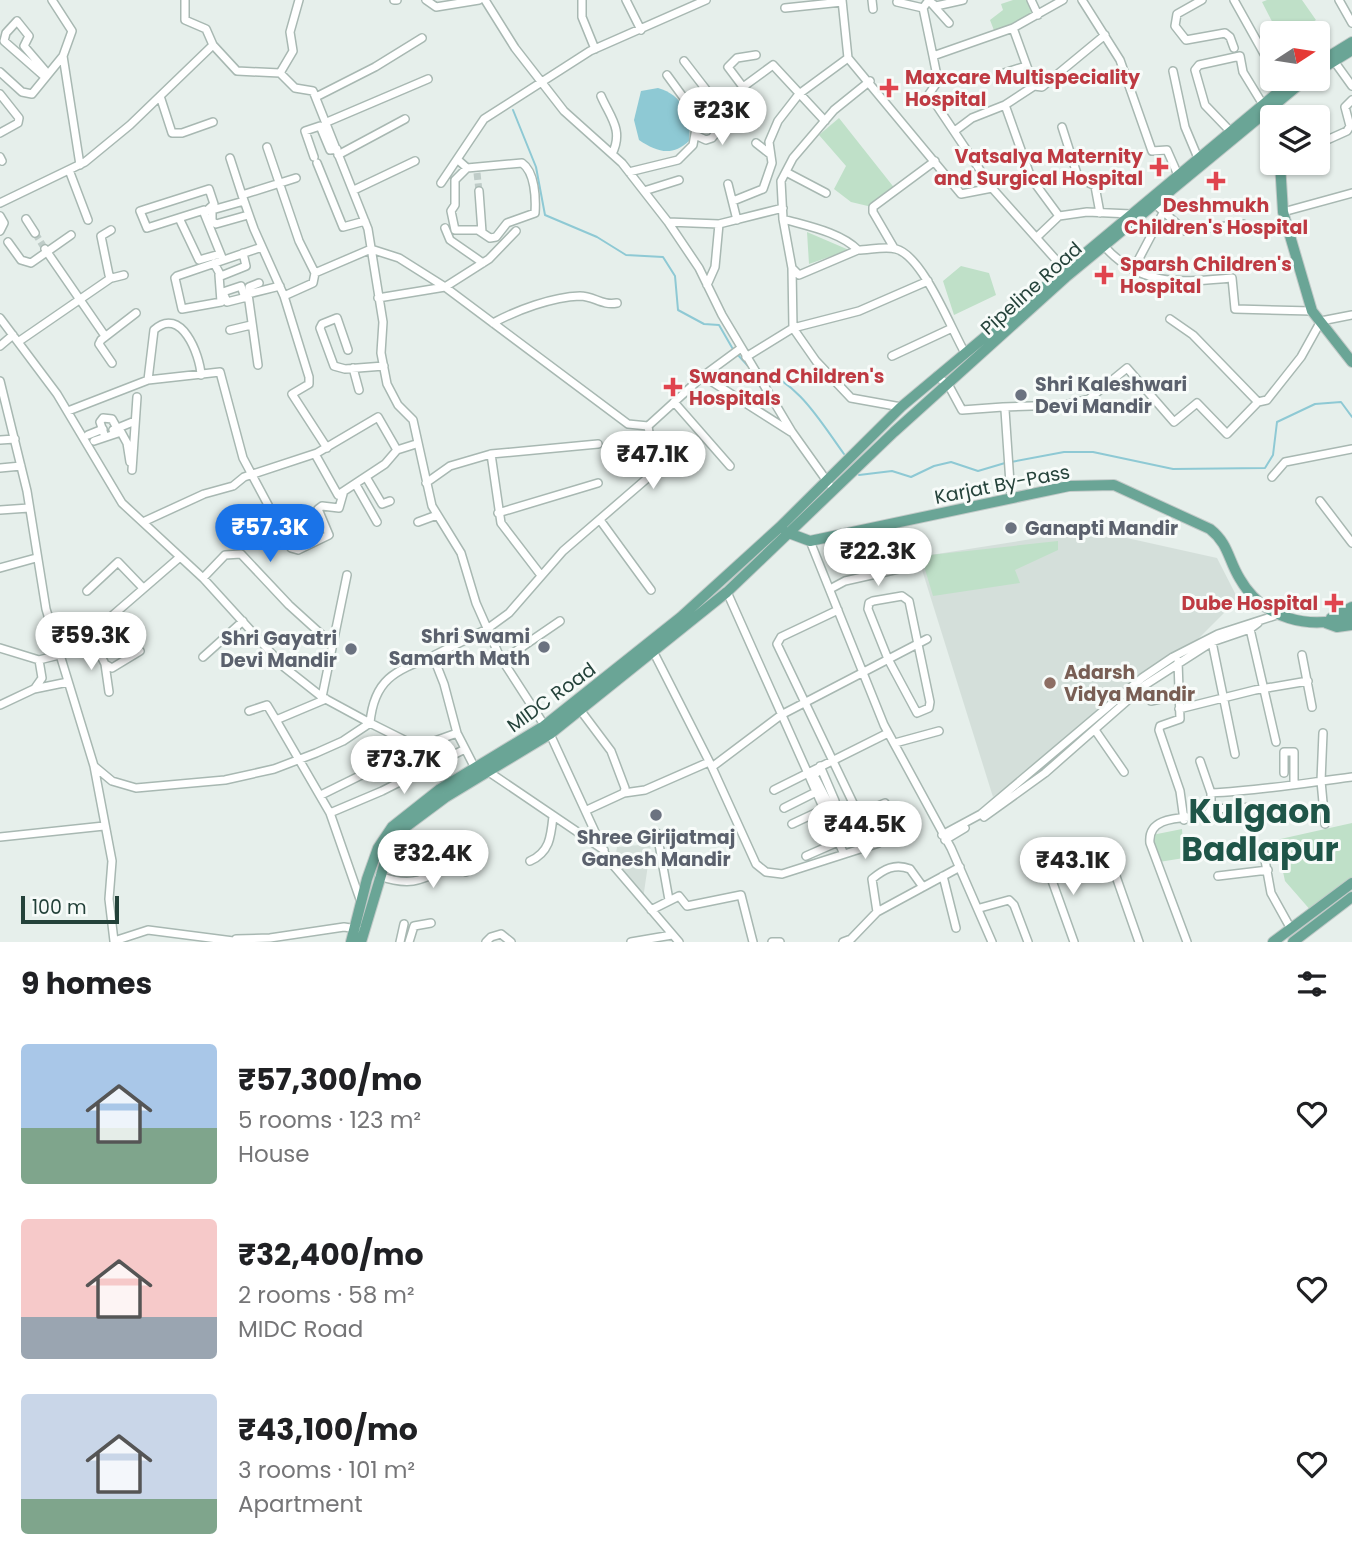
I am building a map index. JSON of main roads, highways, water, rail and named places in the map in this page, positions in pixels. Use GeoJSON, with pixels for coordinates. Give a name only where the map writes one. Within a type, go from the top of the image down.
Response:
{"type":"FeatureCollection","features":[{"type":"Feature","properties":{"kind":"main road"},"geometry":{"type":"LineString","coordinates":[[1330,56],[1352,42]]}},
{"type":"Feature","properties":{"kind":"main road"},"geometry":{"type":"LineString","coordinates":[[1330,64],[1352,50]]}},
{"type":"Feature","properties":{"kind":"main road"},"geometry":{"type":"LineString","coordinates":[[1279,100],[1280,91]]}},
{"type":"Feature","properties":{"kind":"main road","name":"Pipeline Road"},"geometry":{"type":"LineString","coordinates":[[1276,105],[1291,91]]}},
{"type":"Feature","properties":{"kind":"main road","name":"Pipeline Road"},"geometry":{"type":"LineString","coordinates":[[784,531],[826,480],[901,407],[1230,131],[1260,117]]}},
{"type":"Feature","properties":{"kind":"main road","name":"Pipeline Road"},"geometry":{"type":"LineString","coordinates":[[784,531],[835,490],[909,418],[949,386],[1066,277],[1160,209],[1260,122]]}},
{"type":"Feature","properties":{"kind":"main road"},"geometry":{"type":"LineString","coordinates":[[1282,175],[1283,212],[1312,311],[1352,362]]}},
{"type":"Feature","properties":{"kind":"main road","name":"Karjat By-Pass"},"geometry":{"type":"LineString","coordinates":[[784,531],[810,541],[1069,486],[1114,485],[1210,529],[1230,551],[1238,577],[1248,592],[1277,615],[1325,623],[1351,620]]}},
{"type":"Feature","properties":{"kind":"main road","name":"MIDC Road"},"geometry":{"type":"LineString","coordinates":[[360,937],[379,876],[396,837],[481,772],[581,711],[727,592],[784,531]]}},
{"type":"Feature","properties":{"kind":"main road","name":"MIDC Road"},"geometry":{"type":"LineString","coordinates":[[547,730],[784,531]]}},
{"type":"Feature","properties":{"kind":"main road","name":"MIDC Road"},"geometry":{"type":"LineString","coordinates":[[360,937],[361,903],[379,848],[392,827],[440,789],[481,772]]}},
{"type":"Feature","properties":{"kind":"main road"},"geometry":{"type":"LineString","coordinates":[[1273,942],[1352,883]]}},
{"type":"Feature","properties":{"kind":"main road"},"geometry":{"type":"LineString","coordinates":[[1293,942],[1352,897]]}},
{"type":"Feature","properties":{"kind":"water"},"geometry":{"type":"Polygon","coordinates":[[[658,88],[667,91],[680,102],[689,124],[689,141],[670,151],[658,150],[639,140],[634,120],[641,91],[658,88]]]}},
{"type":"Feature","properties":{"kind":"waterway"},"geometry":{"type":"LineString","coordinates":[[513,110],[536,167],[545,215],[597,237],[626,255],[663,257],[675,276],[678,310],[704,324],[719,325],[734,351]]}},
{"type":"Feature","properties":{"kind":"waterway"},"geometry":{"type":"LineString","coordinates":[[738,355],[748,366]]}},
{"type":"Feature","properties":{"kind":"waterway"},"geometry":{"type":"LineString","coordinates":[[757,369],[772,375],[796,392],[844,454]]}},
{"type":"Feature","properties":{"kind":"waterway"},"geometry":{"type":"LineString","coordinates":[[1011,462],[1064,452],[1093,452],[1173,469],[1265,468],[1273,455],[1277,422],[1315,404],[1341,402],[1352,417]]}},
{"type":"Feature","properties":{"kind":"waterway"},"geometry":{"type":"LineString","coordinates":[[859,475],[892,471],[911,477],[934,466],[951,462],[978,471],[1005,463]]}},
{"type":"Feature","properties":{"kind":"tunnel"},"geometry":{"type":"LineString","coordinates":[[477,173],[479,191]]}},
{"type":"Feature","properties":{"kind":"tunnel"},"geometry":{"type":"LineString","coordinates":[[35,233],[45,249]]}},
{"type":"Feature","properties":{"kind":"place","name":"Maxcare Multispeciality Hospital"},"geometry":{"type":"Point","coordinates":[889,88]}},
{"type":"Feature","properties":{"kind":"place","name":"Vatsalya Maternity and Surgical Hospital"},"geometry":{"type":"Point","coordinates":[1159,167]}},
{"type":"Feature","properties":{"kind":"place","name":"Deshmukh Children's Hospital"},"geometry":{"type":"Point","coordinates":[1216,181]}},
{"type":"Feature","properties":{"kind":"place","name":"Sparsh Children's Hospital"},"geometry":{"type":"Point","coordinates":[1104,275]}},
{"type":"Feature","properties":{"kind":"place","name":"Swanand Children's Hospitals"},"geometry":{"type":"Point","coordinates":[673,387]}},
{"type":"Feature","properties":{"kind":"place","name":"Shri Kaleshwari Devi Mandir"},"geometry":{"type":"Point","coordinates":[1021,395]}},
{"type":"Feature","properties":{"kind":"place","name":"Ganapti Mandir"},"geometry":{"type":"Point","coordinates":[1011,528]}},
{"type":"Feature","properties":{"kind":"place","name":"Dube Hospital"},"geometry":{"type":"Point","coordinates":[1334,603]}},
{"type":"Feature","properties":{"kind":"place","name":"Shri Swami Samarth Math"},"geometry":{"type":"Point","coordinates":[544,647]}},
{"type":"Feature","properties":{"kind":"place","name":"Shri Gayatri Devi Mandir"},"geometry":{"type":"Point","coordinates":[351,649]}},
{"type":"Feature","properties":{"kind":"place","name":"Adarsh Vidya Mandir"},"geometry":{"type":"Point","coordinates":[1050,683]}},
{"type":"Feature","properties":{"kind":"place","name":"Shree Girijatmaj Ganesh Mandir"},"geometry":{"type":"Point","coordinates":[656,815]}},
{"type":"Feature","properties":{"kind":"district","name":"Kulgaon Badlapur"},"geometry":{"type":"Point","coordinates":[1260,830]}}]}
